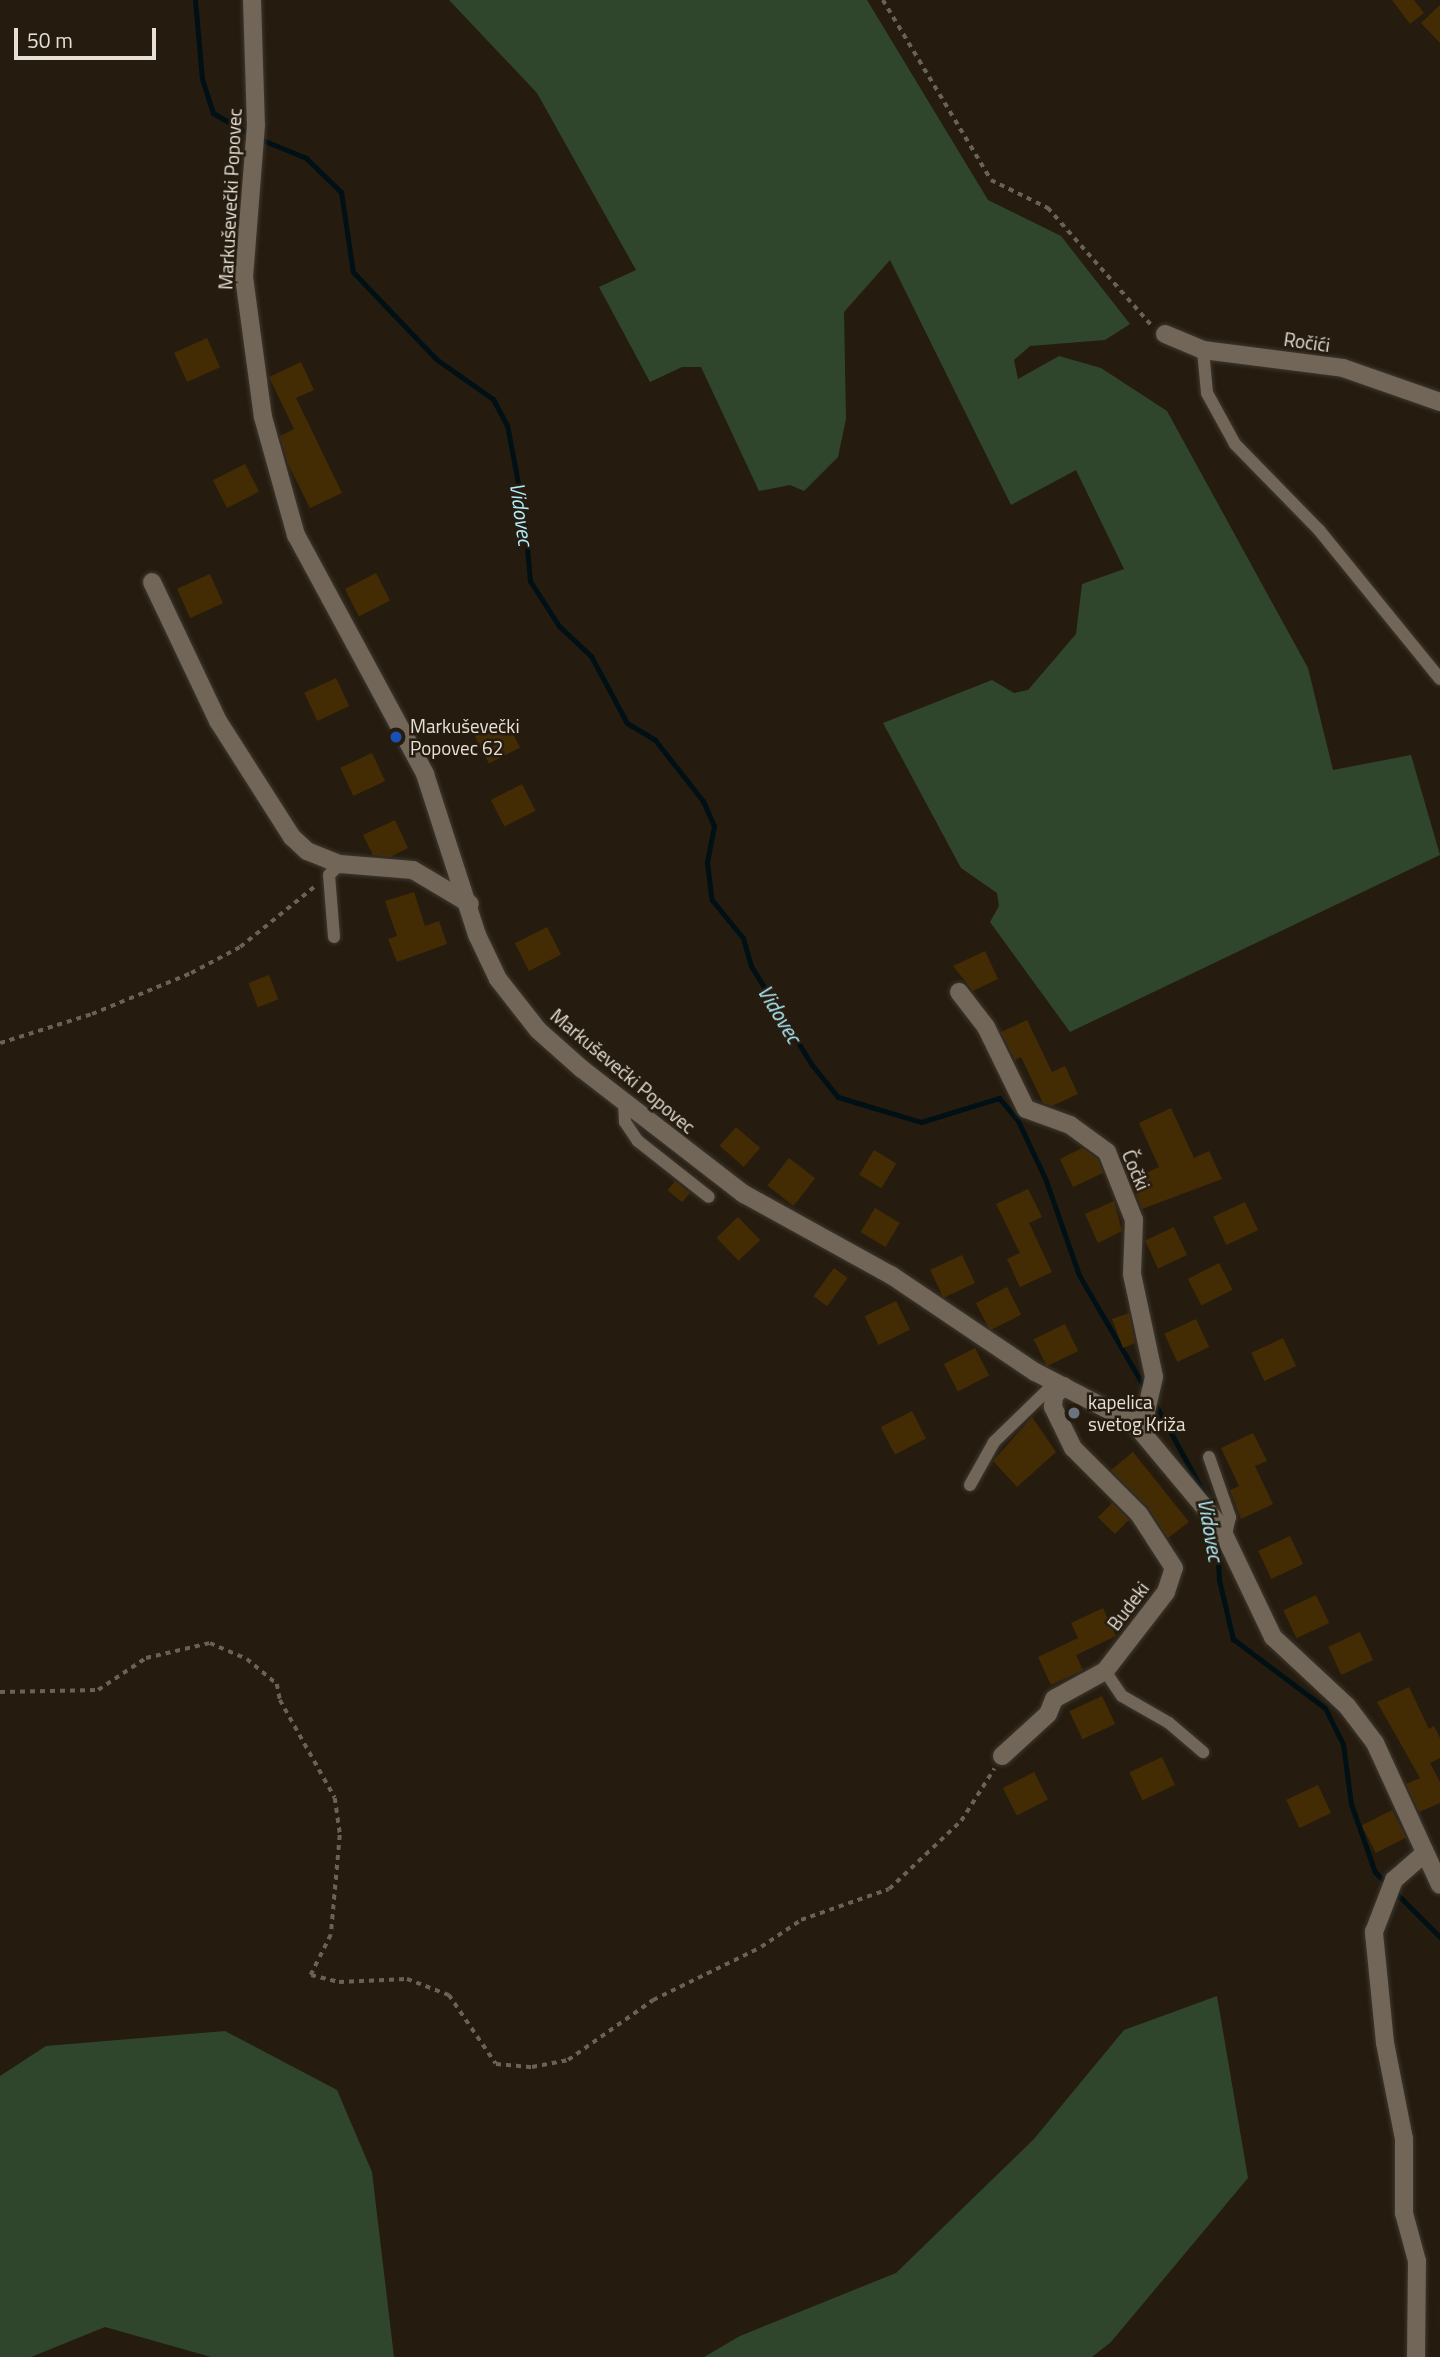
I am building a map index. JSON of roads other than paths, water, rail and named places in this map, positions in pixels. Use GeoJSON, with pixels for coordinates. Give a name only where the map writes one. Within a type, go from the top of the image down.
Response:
{"type":"FeatureCollection","features":[{"type":"Feature","properties":{"kind":"street","name":"Markuševečki Popovec"},"geometry":{"type":"LineString","coordinates":[[253,0],[256,125],[244,277],[250,355],[284,498],[311,570],[425,774],[470,904],[477,935],[509,996],[538,1030],[624,1103],[778,1217],[891,1275],[1060,1384],[1134,1423],[1223,1531],[1273,1637],[1347,1706],[1375,1742],[1440,1885]]}},
{"type":"Feature","properties":{"kind":"street","name":"Ročići"},"geometry":{"type":"LineString","coordinates":[[1165,334],[1203,350],[1343,368],[1440,402]]}},
{"type":"Feature","properties":{"kind":"street"},"geometry":{"type":"LineString","coordinates":[[152,582],[186,662],[287,831],[307,850],[335,869],[413,870],[470,904]]}},
{"type":"Feature","properties":{"kind":"street","name":"Čočki"},"geometry":{"type":"LineString","coordinates":[[959,992],[986,1027],[1026,1110],[1070,1125],[1107,1152],[1134,1220],[1132,1274],[1154,1377],[1146,1412],[1134,1423]]}},
{"type":"Feature","properties":{"kind":"street","name":"Budeki"},"geometry":{"type":"LineString","coordinates":[[1003,1756],[1048,1714],[1054,1699],[1105,1671],[1166,1592],[1174,1568],[1139,1514],[1073,1448],[1054,1406],[1054,1396],[1060,1384]]}},
{"type":"Feature","properties":{"kind":"street"},"geometry":{"type":"LineString","coordinates":[[1416,2357],[1419,2297],[1401,2189],[1404,2139],[1375,1964],[1374,1932],[1391,1885],[1425,1853]]}},
{"type":"Feature","properties":{"kind":"lane"},"geometry":{"type":"LineString","coordinates":[[1203,350],[1207,393],[1235,444],[1319,530],[1440,679]]}},
{"type":"Feature","properties":{"kind":"lane"},"geometry":{"type":"LineString","coordinates":[[334,937],[335,869]]}},
{"type":"Feature","properties":{"kind":"lane"},"geometry":{"type":"LineString","coordinates":[[624,1103],[625,1122],[638,1141],[709,1197]]}},
{"type":"Feature","properties":{"kind":"lane"},"geometry":{"type":"LineString","coordinates":[[970,1485],[994,1442],[1060,1384]]}},
{"type":"Feature","properties":{"kind":"lane"},"geometry":{"type":"LineString","coordinates":[[1209,1457],[1230,1517],[1223,1531]]}},
{"type":"Feature","properties":{"kind":"lane"},"geometry":{"type":"LineString","coordinates":[[1105,1671],[1122,1696],[1169,1723],[1203,1752]]}},
{"type":"Feature","properties":{"kind":"waterway","name":"Vidovec"},"geometry":{"type":"LineString","coordinates":[[195,0],[202,79],[213,113],[251,135]]}},
{"type":"Feature","properties":{"kind":"waterway","name":"Vidovec"},"geometry":{"type":"LineString","coordinates":[[260,139],[306,158],[341,192],[353,272],[436,359],[493,399],[507,425],[524,514],[530,581],[559,626],[591,656],[627,723],[655,740],[703,801],[714,826],[707,862],[712,900],[743,938],[751,966],[812,1065],[838,1097],[921,1122],[999,1098],[1018,1121],[1045,1178],[1079,1275],[1146,1390]]}},
{"type":"Feature","properties":{"kind":"waterway","name":"Vidovec"},"geometry":{"type":"LineString","coordinates":[[1154,1402],[1211,1506]]}},
{"type":"Feature","properties":{"kind":"waterway","name":"Vidovec"},"geometry":{"type":"LineString","coordinates":[[1217,1536],[1219,1580],[1233,1639],[1325,1708],[1343,1744],[1351,1804],[1375,1872],[1440,1937]]}},
{"type":"Feature","properties":{"kind":"place","name":"Markuševečki Popovec 62"},"geometry":{"type":"Point","coordinates":[396,737]}},
{"type":"Feature","properties":{"kind":"place","name":"kapelica svetog Križa"},"geometry":{"type":"Point","coordinates":[1074,1413]}}]}
